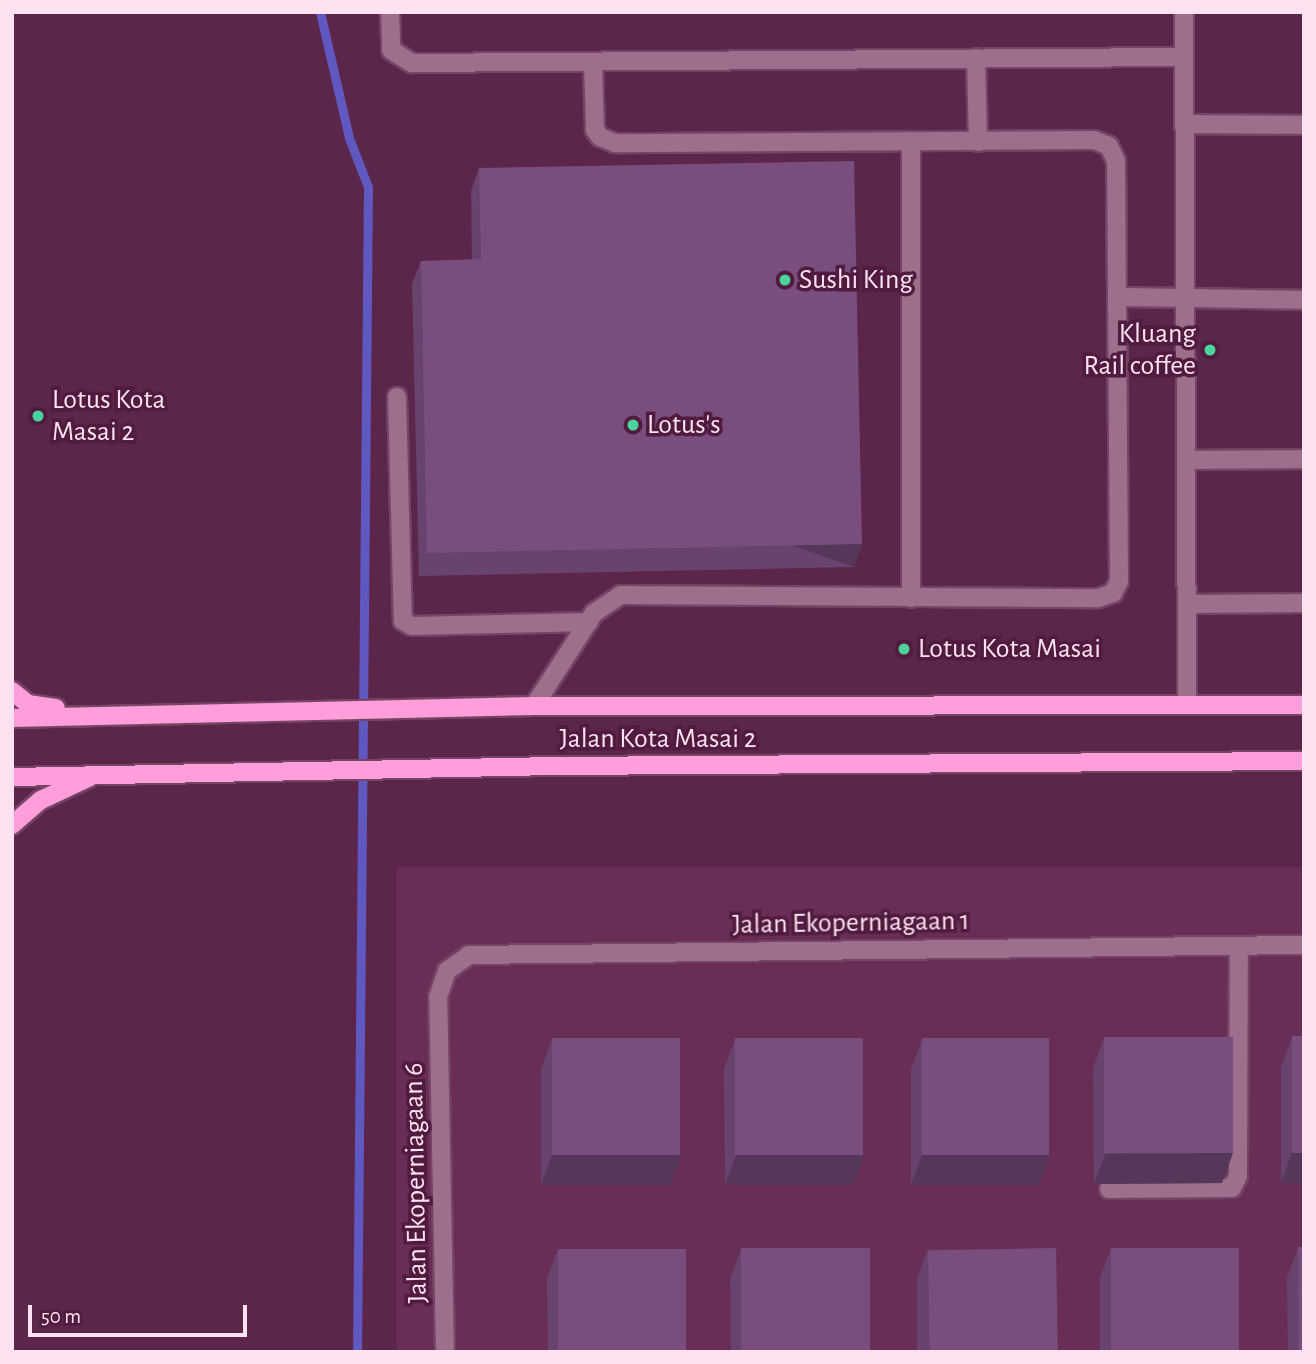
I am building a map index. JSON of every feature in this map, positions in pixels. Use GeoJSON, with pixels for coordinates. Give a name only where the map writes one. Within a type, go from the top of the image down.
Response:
{"type":"FeatureCollection","features":[{"type":"Feature","properties":{"kind":"main road"},"geometry":{"type":"LineString","coordinates":[[12,691],[28,704],[108,715]]}},
{"type":"Feature","properties":{"kind":"main road","name":"Jalan Kota Masai 2"},"geometry":{"type":"LineString","coordinates":[[12,718],[534,706],[1304,705]]}},
{"type":"Feature","properties":{"kind":"main road","name":"Jalan Kota Masai 2"},"geometry":{"type":"LineString","coordinates":[[12,777],[351,769],[1304,761]]}},
{"type":"Feature","properties":{"kind":"main road"},"geometry":{"type":"LineString","coordinates":[[12,825],[41,800],[100,773]]}},
{"type":"Feature","properties":{"kind":"street"},"geometry":{"type":"LineString","coordinates":[[390,12],[391,50],[404,61],[1184,57]]}},
{"type":"Feature","properties":{"kind":"street"},"geometry":{"type":"LineString","coordinates":[[1184,12],[1187,705]]}},
{"type":"Feature","properties":{"kind":"street"},"geometry":{"type":"LineString","coordinates":[[976,58],[978,142]]}},
{"type":"Feature","properties":{"kind":"street"},"geometry":{"type":"LineString","coordinates":[[534,706],[589,622],[605,603],[621,595],[1098,598],[1117,590],[1116,161],[1109,146],[1094,140],[607,142],[593,121],[593,62]]}},
{"type":"Feature","properties":{"kind":"street"},"geometry":{"type":"LineString","coordinates":[[1185,124],[1304,125]]}},
{"type":"Feature","properties":{"kind":"street"},"geometry":{"type":"LineString","coordinates":[[911,141],[911,598]]}},
{"type":"Feature","properties":{"kind":"street"},"geometry":{"type":"LineString","coordinates":[[1117,297],[1304,300]]}},
{"type":"Feature","properties":{"kind":"street"},"geometry":{"type":"LineString","coordinates":[[397,397],[401,615],[406,624],[589,622]]}},
{"type":"Feature","properties":{"kind":"street"},"geometry":{"type":"LineString","coordinates":[[1188,460],[1304,458]]}},
{"type":"Feature","properties":{"kind":"street"},"geometry":{"type":"LineString","coordinates":[[1188,604],[1304,603]]}},
{"type":"Feature","properties":{"kind":"street","name":"Jalan Ekoperniagaan 1"},"geometry":{"type":"LineString","coordinates":[[439,1013],[440,983],[447,971],[456,961],[482,953],[1304,945]]}},
{"type":"Feature","properties":{"kind":"street"},"geometry":{"type":"LineString","coordinates":[[1109,1189],[1232,1188],[1238,1176],[1239,946]]}},
{"type":"Feature","properties":{"kind":"street","name":"Jalan Ekoperniagaan 6"},"geometry":{"type":"LineString","coordinates":[[439,1013],[445,1352]]}},
{"type":"Feature","properties":{"kind":"shaded area"},"geometry":{"type":"Polygon","coordinates":[[[397,867],[1304,867],[1304,1352],[397,1352],[397,867]]]}},
{"type":"Feature","properties":{"kind":"building","name":"Lotus's"},"geometry":{"type":"Polygon","coordinates":[[[854,161],[862,544],[427,553],[421,261],[481,259],[479,168],[854,161]]]}},
{"type":"Feature","properties":{"kind":"building"},"geometry":{"type":"Polygon","coordinates":[[[1292,1036],[1304,1036],[1304,1153],[1292,1153],[1292,1036]]]}},
{"type":"Feature","properties":{"kind":"building"},"geometry":{"type":"Polygon","coordinates":[[[1104,1037],[1233,1037],[1233,1153],[1104,1153],[1104,1037]]]}},
{"type":"Feature","properties":{"kind":"building"},"geometry":{"type":"Polygon","coordinates":[[[552,1038],[680,1038],[680,1155],[552,1155],[552,1038]]]}},
{"type":"Feature","properties":{"kind":"building"},"geometry":{"type":"Polygon","coordinates":[[[735,1038],[863,1038],[863,1155],[735,1155],[735,1038]]]}},
{"type":"Feature","properties":{"kind":"building"},"geometry":{"type":"Polygon","coordinates":[[[922,1038],[1049,1038],[1049,1155],[922,1155],[922,1038]]]}},
{"type":"Feature","properties":{"kind":"building"},"geometry":{"type":"Polygon","coordinates":[[[1298,1247],[1304,1247],[1304,1352],[1299,1352],[1298,1247]]]}},
{"type":"Feature","properties":{"kind":"building"},"geometry":{"type":"Polygon","coordinates":[[[741,1248],[870,1248],[870,1352],[741,1352],[741,1248]]]}},
{"type":"Feature","properties":{"kind":"building"},"geometry":{"type":"Polygon","coordinates":[[[1056,1248],[1058,1352],[930,1352],[928,1250],[1056,1248]]]}},
{"type":"Feature","properties":{"kind":"building"},"geometry":{"type":"Polygon","coordinates":[[[1111,1248],[1239,1248],[1239,1352],[1111,1352],[1111,1248]]]}},
{"type":"Feature","properties":{"kind":"building"},"geometry":{"type":"Polygon","coordinates":[[[558,1249],[686,1249],[686,1352],[558,1352],[558,1249]]]}},
{"type":"Feature","properties":{"kind":"waterway"},"geometry":{"type":"LineString","coordinates":[[320,12],[349,138],[368,187],[357,1352]]}},
{"type":"Feature","properties":{"kind":"place","name":"Sushi King"},"geometry":{"type":"Point","coordinates":[785,280]}},
{"type":"Feature","properties":{"kind":"place","name":"Kluang Rail coffee"},"geometry":{"type":"Point","coordinates":[1210,350]}},
{"type":"Feature","properties":{"kind":"place","name":"Lotus Kota Masai 2"},"geometry":{"type":"Point","coordinates":[38,416]}},
{"type":"Feature","properties":{"kind":"place","name":"Lotus's"},"geometry":{"type":"Point","coordinates":[633,425]}},
{"type":"Feature","properties":{"kind":"place","name":"Lotus Kota Masai"},"geometry":{"type":"Point","coordinates":[904,649]}}]}
